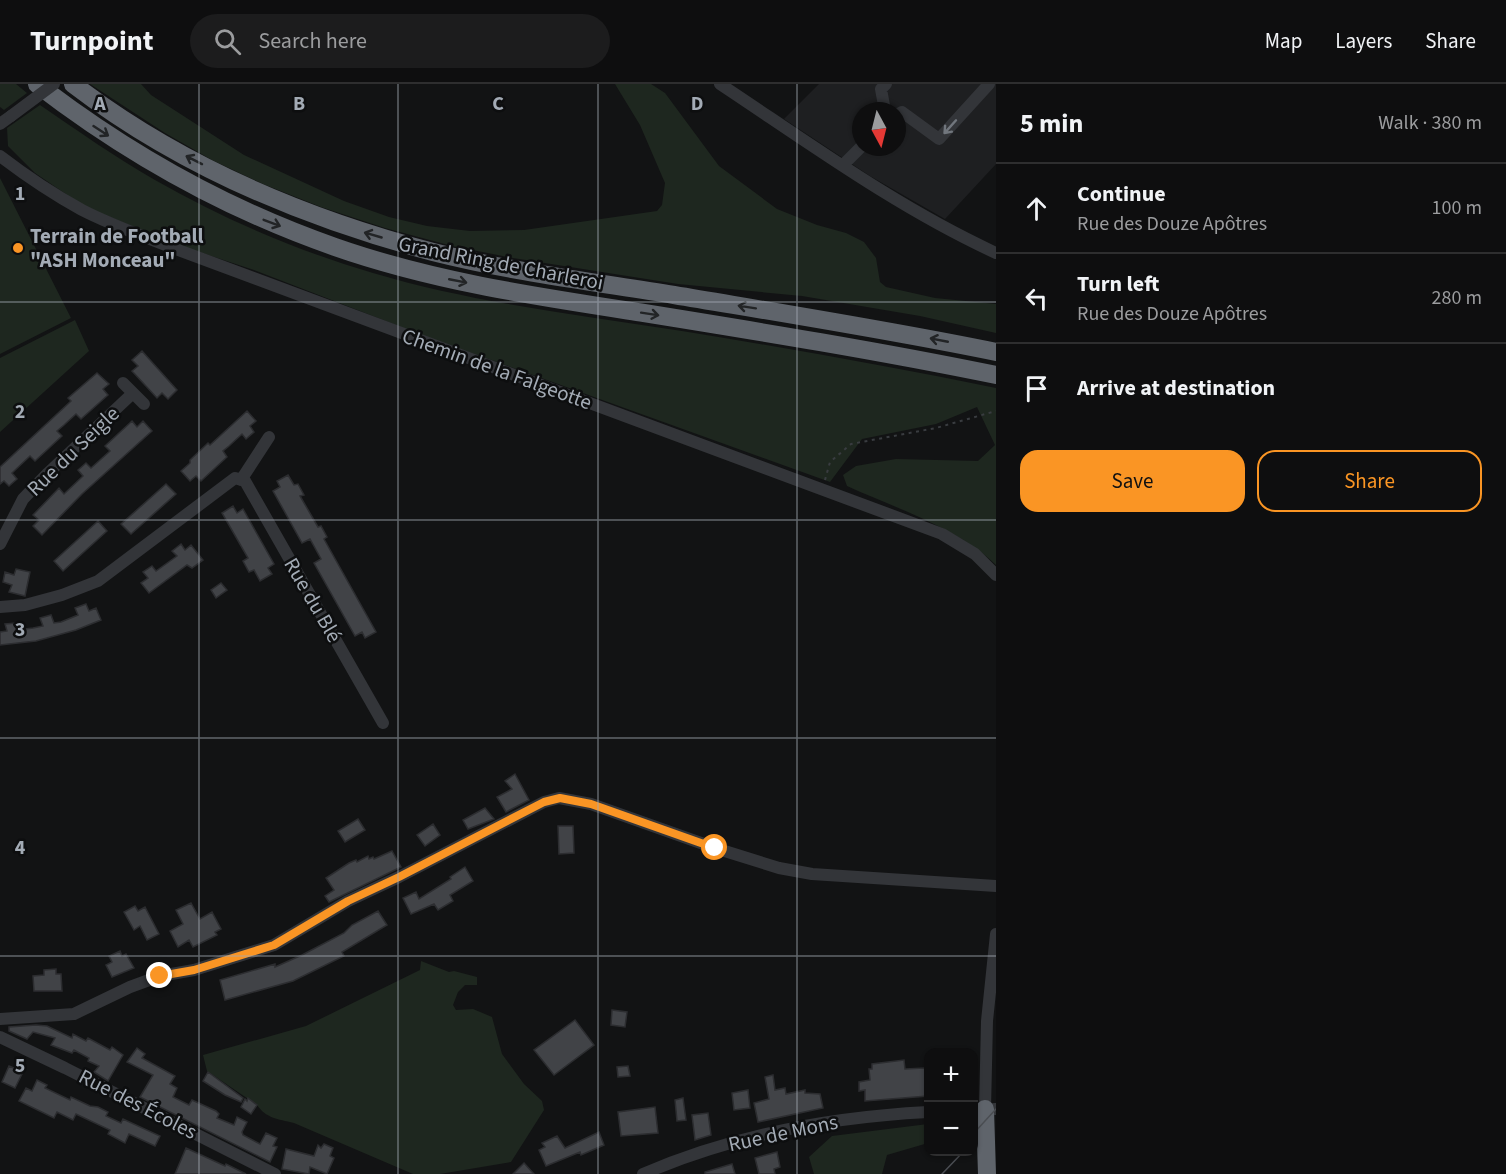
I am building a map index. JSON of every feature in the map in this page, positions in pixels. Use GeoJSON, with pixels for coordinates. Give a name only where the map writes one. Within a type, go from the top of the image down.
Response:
{"type":"FeatureCollection","features":[{"type":"Feature","properties":{"kind":"highway","name":"Grand Ring de Charleroi"},"geometry":{"type":"LineString","coordinates":[[37,84],[81,118],[162,170],[250,214],[336,248],[429,275],[528,295],[808,339],[996,375]]}},
{"type":"Feature","properties":{"kind":"highway","name":"Grand Ring de Charleroi"},"geometry":{"type":"LineString","coordinates":[[73,84],[170,148],[259,194],[363,232],[435,252],[529,272],[810,316],[996,352]]}},
{"type":"Feature","properties":{"kind":"highway"},"geometry":{"type":"LineString","coordinates":[[985,1109],[987,1174]]}},
{"type":"Feature","properties":{"kind":"highway"},"geometry":{"type":"LineString","coordinates":[[996,1137],[996,1158]]}},
{"type":"Feature","properties":{"kind":"street"},"geometry":{"type":"LineString","coordinates":[[0,124],[54,84]]}},
{"type":"Feature","properties":{"kind":"street"},"geometry":{"type":"LineString","coordinates":[[720,84],[843,165],[947,228],[996,253]]}},
{"type":"Feature","properties":{"kind":"street"},"geometry":{"type":"LineString","coordinates":[[883,102],[881,89],[886,84]]}},
{"type":"Feature","properties":{"kind":"street"},"geometry":{"type":"LineString","coordinates":[[906,115],[939,139],[989,84]]}},
{"type":"Feature","properties":{"kind":"street","name":"Chemin de la Falgeotte"},"geometry":{"type":"LineString","coordinates":[[0,156],[32,181],[83,210],[163,244],[942,534],[975,554],[996,575]]}},
{"type":"Feature","properties":{"kind":"street"},"geometry":{"type":"LineString","coordinates":[[843,165],[852,156]]}},
{"type":"Feature","properties":{"kind":"street"},"geometry":{"type":"LineString","coordinates":[[123,383],[144,404]]}},
{"type":"Feature","properties":{"kind":"street","name":"Rue du Seigle"},"geometry":{"type":"LineString","coordinates":[[0,544],[23,499],[133,393]]}},
{"type":"Feature","properties":{"kind":"street"},"geometry":{"type":"LineString","coordinates":[[0,607],[25,605],[62,595],[98,581],[235,478],[241,480],[269,437]]}},
{"type":"Feature","properties":{"kind":"street","name":"Rue du Blé"},"geometry":{"type":"LineString","coordinates":[[241,480],[245,481],[383,723]]}},
{"type":"Feature","properties":{"kind":"street"},"geometry":{"type":"LineString","coordinates":[[0,1019],[74,1014],[130,987],[160,976],[194,970],[274,945],[348,901],[544,802],[560,798],[591,804],[778,868],[812,874],[996,886]]}},
{"type":"Feature","properties":{"kind":"street"},"geometry":{"type":"LineString","coordinates":[[985,1109],[987,1021],[996,934]]}},
{"type":"Feature","properties":{"kind":"street","name":"Rue des Écoles"},"geometry":{"type":"LineString","coordinates":[[0,1038],[86,1078],[274,1174]]}},
{"type":"Feature","properties":{"kind":"street","name":"Rue de Mons"},"geometry":{"type":"LineString","coordinates":[[643,1174],[726,1144],[809,1124],[924,1112]]}},
{"type":"Feature","properties":{"kind":"path"},"geometry":{"type":"LineString","coordinates":[[822,489],[830,462],[851,444],[936,428],[996,411]]}},
{"type":"Feature","properties":{"kind":"shaded area"},"geometry":{"type":"Polygon","coordinates":[[[0,84],[16,84],[27,93],[4,110],[0,107],[0,84]]]}},
{"type":"Feature","properties":{"kind":"shaded area"},"geometry":{"type":"Polygon","coordinates":[[[90,84],[141,84],[151,95],[244,155],[344,201],[389,217],[427,226],[470,231],[524,230],[657,211],[662,205],[665,183],[640,125],[615,84],[651,84],[665,93],[719,166],[777,209],[817,225],[846,233],[864,242],[876,258],[880,282],[886,287],[935,298],[996,304],[996,333],[920,316],[802,296],[678,284],[513,258],[452,246],[385,228],[321,207],[263,184],[212,160],[165,133],[90,84]]]}},
{"type":"Feature","properties":{"kind":"shaded area"},"geometry":{"type":"Polygon","coordinates":[[[819,84],[996,84],[996,164],[945,219],[870,176],[784,119],[819,84]]]}},
{"type":"Feature","properties":{"kind":"shaded area"},"geometry":{"type":"Polygon","coordinates":[[[40,105],[140,171],[207,208],[289,244],[373,273],[488,300],[761,344],[996,388],[996,565],[981,552],[945,530],[847,486],[843,475],[856,466],[896,459],[978,461],[995,445],[977,407],[936,424],[862,439],[830,482],[422,335],[254,270],[187,248],[85,207],[35,173],[8,146],[7,128],[40,105]]]}},
{"type":"Feature","properties":{"kind":"shaded area","name":"Terrain de Football \"ASH Monceau\""},"geometry":{"type":"Polygon","coordinates":[[[0,178],[71,318],[0,354],[0,178]]]}},
{"type":"Feature","properties":{"kind":"shaded area"},"geometry":{"type":"Polygon","coordinates":[[[75,320],[89,351],[0,432],[0,358],[75,320]]]}},
{"type":"Feature","properties":{"kind":"shaded area"},"geometry":{"type":"Polygon","coordinates":[[[421,961],[449,972],[454,971],[477,977],[477,985],[465,985],[458,992],[453,1005],[456,1010],[473,1009],[492,1017],[502,1054],[524,1084],[542,1101],[544,1110],[511,1162],[440,1174],[413,1174],[294,1123],[268,1115],[207,1071],[203,1055],[306,1026],[420,970],[421,961]]]}},
{"type":"Feature","properties":{"kind":"shaded area"},"geometry":{"type":"Polygon","coordinates":[[[924,1124],[924,1144],[887,1155],[882,1174],[814,1174],[809,1157],[832,1136],[924,1124]]]}},
{"type":"Feature","properties":{"kind":"building"},"geometry":{"type":"Polygon","coordinates":[[[142,351],[177,390],[168,399],[162,393],[157,398],[132,371],[138,366],[132,360],[142,351]]]}},
{"type":"Feature","properties":{"kind":"building"},"geometry":{"type":"Polygon","coordinates":[[[97,373],[109,384],[103,389],[108,395],[81,419],[76,414],[57,431],[62,436],[35,461],[30,456],[12,473],[17,479],[9,486],[4,481],[0,484],[0,467],[71,401],[68,398],[97,373]]]}},
{"type":"Feature","properties":{"kind":"building"},"geometry":{"type":"Polygon","coordinates":[[[247,411],[256,421],[250,426],[254,432],[246,439],[242,434],[223,451],[227,457],[201,481],[196,476],[190,481],[181,471],[208,443],[210,445],[247,411]]]}},
{"type":"Feature","properties":{"kind":"building"},"geometry":{"type":"Polygon","coordinates":[[[132,421],[137,427],[143,421],[152,431],[82,494],[42,535],[33,526],[39,520],[33,515],[59,488],[64,494],[83,476],[78,470],[86,463],[91,468],[110,451],[105,446],[132,421]]]}},
{"type":"Feature","properties":{"kind":"building"},"geometry":{"type":"Polygon","coordinates":[[[288,475],[294,485],[298,484],[304,495],[300,496],[318,527],[321,526],[327,537],[324,539],[376,632],[365,638],[362,632],[355,636],[314,563],[321,559],[310,539],[302,543],[273,491],[280,487],[277,481],[288,475]]]}},
{"type":"Feature","properties":{"kind":"building"},"geometry":{"type":"Polygon","coordinates":[[[166,484],[176,494],[131,534],[121,524],[166,484]]]}},
{"type":"Feature","properties":{"kind":"building"},"geometry":{"type":"Polygon","coordinates":[[[233,506],[237,513],[243,509],[274,564],[268,568],[272,574],[260,581],[254,570],[249,572],[243,561],[248,558],[222,513],[233,506]]]}},
{"type":"Feature","properties":{"kind":"building"},"geometry":{"type":"Polygon","coordinates":[[[98,521],[107,531],[63,571],[54,561],[98,521]]]}},
{"type":"Feature","properties":{"kind":"building"},"geometry":{"type":"Polygon","coordinates":[[[181,544],[185,550],[191,545],[203,560],[192,568],[187,565],[149,593],[141,583],[148,578],[143,572],[152,566],[156,571],[177,556],[172,551],[181,544]]]}},
{"type":"Feature","properties":{"kind":"building"},"geometry":{"type":"Polygon","coordinates":[[[16,569],[30,572],[25,596],[9,592],[12,585],[3,582],[5,572],[14,575],[16,569]]]}},
{"type":"Feature","properties":{"kind":"building"},"geometry":{"type":"Polygon","coordinates":[[[221,583],[227,590],[216,598],[211,590],[221,583]]]}},
{"type":"Feature","properties":{"kind":"building"},"geometry":{"type":"Polygon","coordinates":[[[86,604],[89,611],[96,608],[101,620],[76,630],[36,641],[0,645],[0,632],[7,631],[5,624],[16,623],[17,630],[33,628],[43,626],[40,618],[51,615],[54,623],[61,622],[78,615],[75,608],[86,604]]]}},
{"type":"Feature","properties":{"kind":"building"},"geometry":{"type":"Polygon","coordinates":[[[515,774],[529,800],[506,812],[497,797],[512,789],[505,781],[515,774]]]}},
{"type":"Feature","properties":{"kind":"building"},"geometry":{"type":"Polygon","coordinates":[[[485,808],[494,819],[468,829],[463,820],[485,808]]]}},
{"type":"Feature","properties":{"kind":"building"},"geometry":{"type":"Polygon","coordinates":[[[358,819],[365,830],[345,842],[338,831],[358,819]]]}},
{"type":"Feature","properties":{"kind":"building"},"geometry":{"type":"Polygon","coordinates":[[[433,824],[440,835],[425,846],[417,835],[433,824]]]}},
{"type":"Feature","properties":{"kind":"building"},"geometry":{"type":"Polygon","coordinates":[[[558,826],[573,826],[574,853],[559,854],[558,826]]]}},
{"type":"Feature","properties":{"kind":"building"},"geometry":{"type":"Polygon","coordinates":[[[392,851],[401,867],[329,902],[325,896],[334,890],[326,878],[356,860],[357,862],[368,856],[369,859],[373,857],[374,859],[392,851]]]}},
{"type":"Feature","properties":{"kind":"building"},"geometry":{"type":"Polygon","coordinates":[[[465,867],[473,881],[450,895],[453,901],[438,910],[434,904],[411,914],[403,898],[416,892],[419,899],[451,879],[450,877],[465,867]]]}},
{"type":"Feature","properties":{"kind":"building"},"geometry":{"type":"Polygon","coordinates":[[[191,903],[200,919],[212,912],[221,929],[215,932],[217,935],[193,947],[189,940],[178,947],[170,931],[183,924],[176,910],[191,903]]]}},
{"type":"Feature","properties":{"kind":"building"},"geometry":{"type":"Polygon","coordinates":[[[135,906],[138,911],[145,907],[159,934],[147,940],[140,926],[134,930],[124,912],[135,906]]]}},
{"type":"Feature","properties":{"kind":"building"},"geometry":{"type":"Polygon","coordinates":[[[378,911],[387,925],[342,952],[344,956],[293,981],[225,1000],[220,980],[275,964],[275,967],[344,933],[352,925],[378,911]]]}},
{"type":"Feature","properties":{"kind":"building"},"geometry":{"type":"Polygon","coordinates":[[[120,951],[122,956],[126,954],[134,968],[112,977],[106,965],[112,962],[109,956],[120,951]]]}},
{"type":"Feature","properties":{"kind":"building"},"geometry":{"type":"Polygon","coordinates":[[[56,969],[56,974],[61,974],[62,991],[34,991],[33,976],[44,975],[44,970],[56,969]]]}},
{"type":"Feature","properties":{"kind":"building"},"geometry":{"type":"Polygon","coordinates":[[[612,1010],[627,1012],[625,1027],[611,1025],[612,1010]]]}},
{"type":"Feature","properties":{"kind":"building"},"geometry":{"type":"Polygon","coordinates":[[[575,1020],[594,1045],[554,1075],[534,1050],[575,1020]]]}},
{"type":"Feature","properties":{"kind":"building"},"geometry":{"type":"Polygon","coordinates":[[[47,1026],[72,1038],[73,1034],[86,1041],[88,1038],[110,1050],[112,1047],[123,1055],[108,1081],[94,1072],[99,1066],[88,1061],[89,1058],[74,1050],[72,1053],[51,1045],[55,1038],[33,1032],[27,1039],[9,1031],[9,1027],[47,1026]]]}},
{"type":"Feature","properties":{"kind":"building"},"geometry":{"type":"Polygon","coordinates":[[[137,1048],[145,1054],[142,1058],[175,1076],[170,1084],[177,1088],[173,1097],[189,1105],[192,1100],[216,1111],[219,1114],[217,1118],[234,1125],[237,1117],[247,1122],[242,1132],[243,1135],[260,1144],[266,1133],[277,1138],[273,1146],[277,1147],[270,1162],[140,1097],[153,1075],[127,1062],[137,1048]]]}},
{"type":"Feature","properties":{"kind":"building"},"geometry":{"type":"Polygon","coordinates":[[[904,1060],[905,1069],[924,1068],[924,1096],[865,1101],[865,1090],[859,1091],[859,1082],[870,1080],[869,1069],[872,1069],[872,1064],[904,1060]]]}},
{"type":"Feature","properties":{"kind":"building"},"geometry":{"type":"Polygon","coordinates":[[[9,1066],[23,1072],[15,1088],[2,1082],[9,1066]]]}},
{"type":"Feature","properties":{"kind":"building"},"geometry":{"type":"Polygon","coordinates":[[[628,1066],[630,1076],[618,1077],[617,1067],[628,1066]]]}},
{"type":"Feature","properties":{"kind":"building"},"geometry":{"type":"Polygon","coordinates":[[[208,1072],[243,1098],[241,1102],[203,1081],[208,1072]]]}},
{"type":"Feature","properties":{"kind":"building"},"geometry":{"type":"Polygon","coordinates":[[[773,1075],[775,1090],[785,1088],[786,1094],[805,1090],[805,1093],[820,1094],[823,1108],[758,1122],[754,1103],[769,1099],[765,1077],[773,1075]]]}},
{"type":"Feature","properties":{"kind":"building"},"geometry":{"type":"Polygon","coordinates":[[[37,1080],[47,1085],[45,1088],[70,1100],[71,1097],[90,1106],[98,1107],[108,1112],[106,1116],[121,1123],[123,1119],[160,1136],[155,1146],[129,1134],[125,1143],[108,1134],[110,1130],[76,1114],[73,1120],[57,1112],[54,1118],[19,1101],[26,1088],[32,1091],[37,1080]]]}},
{"type":"Feature","properties":{"kind":"building"},"geometry":{"type":"Polygon","coordinates":[[[748,1090],[750,1108],[734,1110],[732,1093],[748,1090]]]}},
{"type":"Feature","properties":{"kind":"building"},"geometry":{"type":"Polygon","coordinates":[[[248,1098],[257,1105],[251,1114],[241,1107],[248,1098]]]}},
{"type":"Feature","properties":{"kind":"building"},"geometry":{"type":"Polygon","coordinates":[[[683,1098],[686,1120],[677,1121],[675,1100],[683,1098]]]}},
{"type":"Feature","properties":{"kind":"building"},"geometry":{"type":"Polygon","coordinates":[[[655,1107],[658,1133],[621,1136],[618,1112],[655,1107]]]}},
{"type":"Feature","properties":{"kind":"building"},"geometry":{"type":"Polygon","coordinates":[[[708,1113],[711,1135],[695,1140],[692,1115],[708,1113]]]}},
{"type":"Feature","properties":{"kind":"building"},"geometry":{"type":"Polygon","coordinates":[[[599,1132],[604,1145],[546,1166],[539,1150],[545,1147],[542,1143],[557,1136],[565,1148],[599,1132]]]}},
{"type":"Feature","properties":{"kind":"building"},"geometry":{"type":"Polygon","coordinates":[[[324,1144],[333,1148],[330,1156],[334,1158],[327,1174],[310,1167],[309,1174],[282,1169],[286,1149],[314,1156],[318,1145],[321,1148],[324,1144]]]}},
{"type":"Feature","properties":{"kind":"building"},"geometry":{"type":"Polygon","coordinates":[[[186,1148],[225,1166],[226,1164],[246,1174],[175,1174],[186,1148]]]}},
{"type":"Feature","properties":{"kind":"building"},"geometry":{"type":"Polygon","coordinates":[[[777,1152],[780,1167],[774,1169],[775,1174],[759,1174],[755,1158],[777,1152]]]}},
{"type":"Feature","properties":{"kind":"building"},"geometry":{"type":"Polygon","coordinates":[[[524,1163],[534,1174],[513,1174],[524,1163]]]}},
{"type":"Feature","properties":{"kind":"building"},"geometry":{"type":"Polygon","coordinates":[[[732,1164],[735,1174],[705,1174],[705,1172],[732,1164]]]}},
{"type":"Feature","properties":{"kind":"tram line"},"geometry":{"type":"LineString","coordinates":[[978,1129],[996,1109]]}},
{"type":"Feature","properties":{"kind":"tram line"},"geometry":{"type":"LineString","coordinates":[[942,1174],[959,1156]]}},
{"type":"Feature","properties":{"kind":"place","name":"Terrain de Football \"ASH Monceau\""},"geometry":{"type":"Point","coordinates":[18,248]}},
{"type":"Feature","properties":{"kind":"route"},"geometry":{"type":"LineString","coordinates":[[160,976],[194,970],[274,945],[348,901],[544,802],[560,798],[591,804],[715,848]]}}]}
